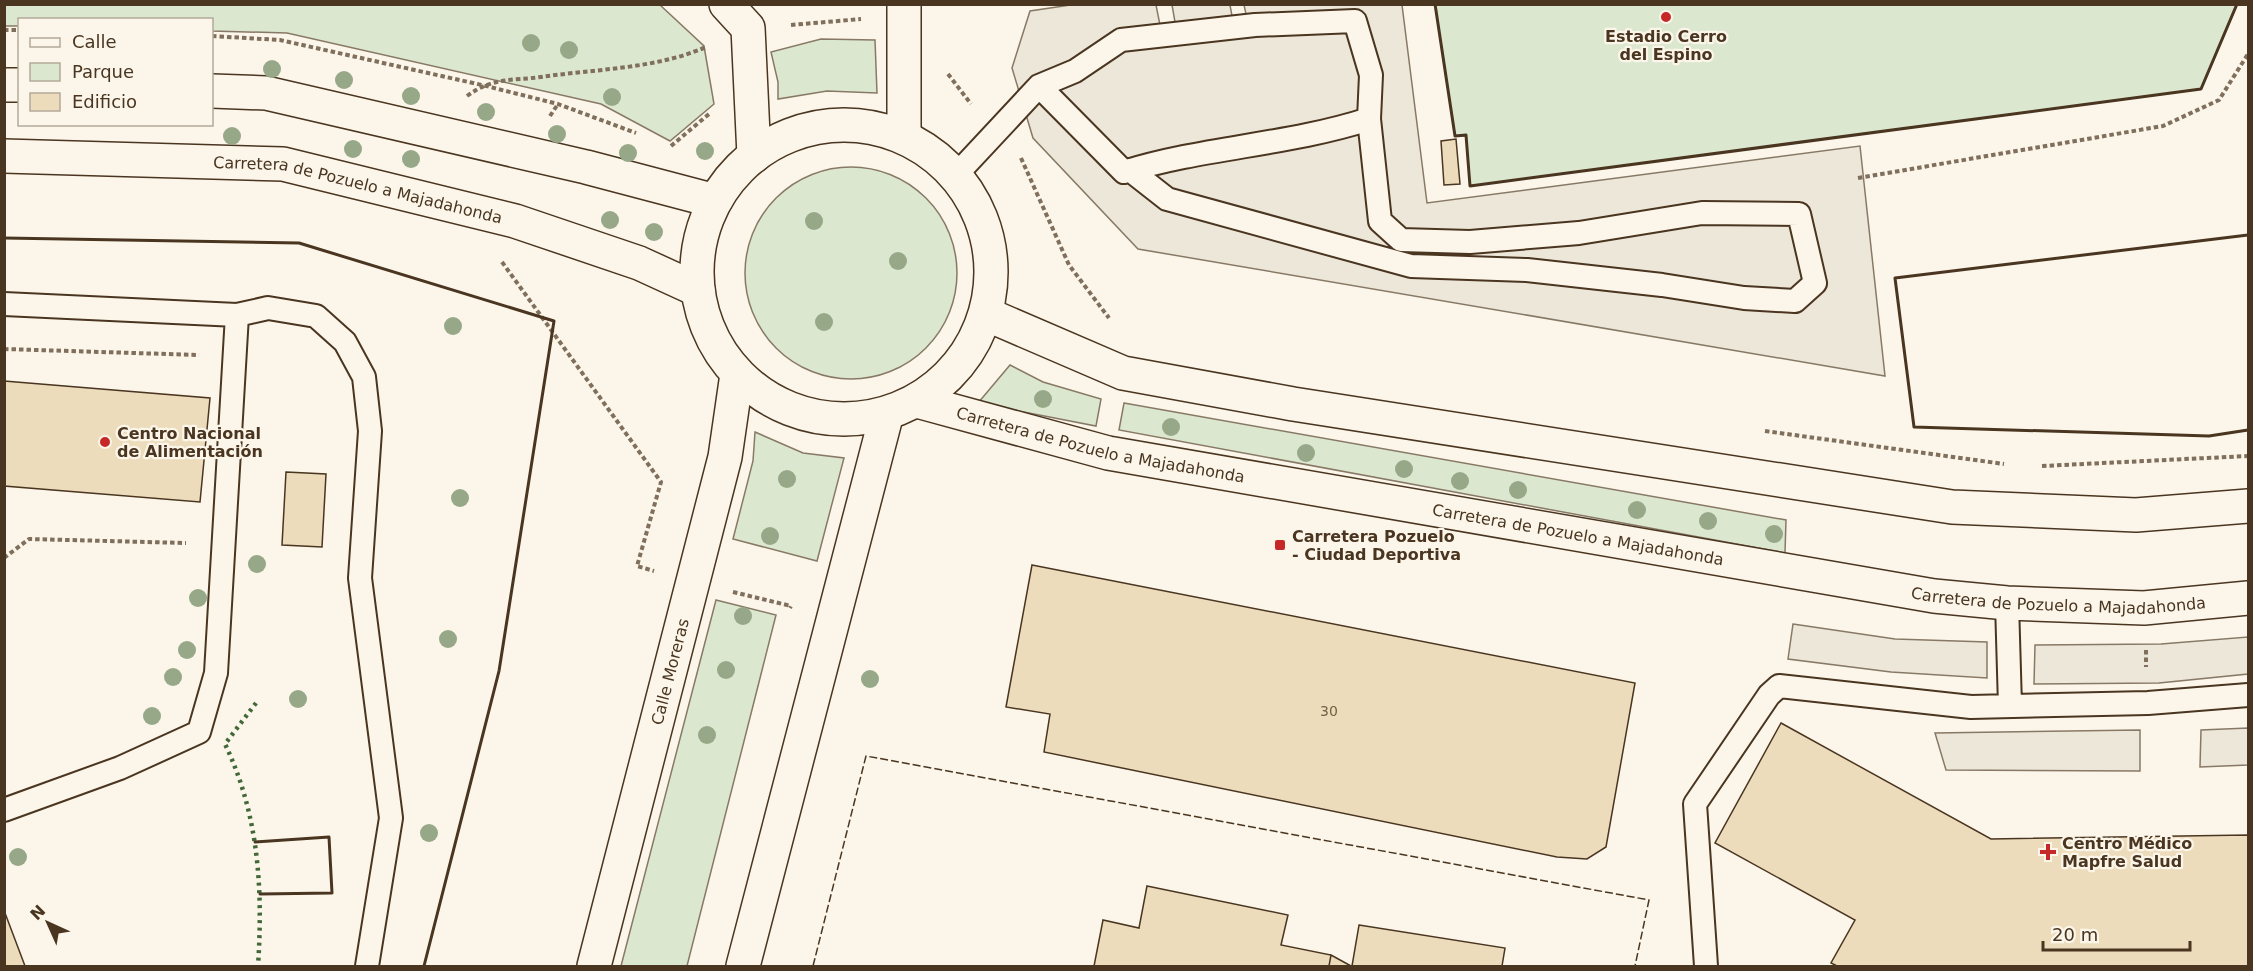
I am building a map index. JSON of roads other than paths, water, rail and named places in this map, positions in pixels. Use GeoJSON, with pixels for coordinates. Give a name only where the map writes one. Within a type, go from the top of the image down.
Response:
{"type":"FeatureCollection","features":[{"type":"Feature","properties":{"kind":"street"},"geometry":{"type":"LineString","coordinates":[[726,4],[748,28],[754,156]]}},
{"type":"Feature","properties":{"kind":"street"},"geometry":{"type":"LineString","coordinates":[[903,10],[904,137]]}},
{"type":"Feature","properties":{"kind":"street"},"geometry":{"type":"LineString","coordinates":[[213,91],[266,93],[533,155],[715,201]]}},
{"type":"Feature","properties":{"kind":"street"},"geometry":{"type":"LineString","coordinates":[[826,126],[866,126],[904,137],[932,153],[956,175],[976,206],[989,241],[992,277],[986,314],[970,349],[947,378],[917,401],[887,413],[847,420],[807,416],[769,400],[737,374],[718,350],[705,321],[698,290],[698,259],[704,229],[715,201],[733,177],[754,156],[789,136],[826,126]]}},
{"type":"Feature","properties":{"kind":"street","name":"Carretera de Pozuelo a Majadahonda"},"geometry":{"type":"LineString","coordinates":[[4,156],[283,164],[515,221],[639,262],[698,290]]}},
{"type":"Feature","properties":{"kind":"street"},"geometry":{"type":"LineString","coordinates":[[986,314],[1123,373],[1304,406],[1952,507],[2136,515],[2248,506]]}},
{"type":"Feature","properties":{"kind":"street","name":"Calle Moreras"},"geometry":{"type":"LineString","coordinates":[[594,966],[725,457],[737,374]]}},
{"type":"Feature","properties":{"kind":"street","name":"Carretera de Pozuelo a Majadahonda"},"geometry":{"type":"LineString","coordinates":[[917,401],[1108,453],[1934,596],[2007,603],[2144,608],[2248,598]]}},
{"type":"Feature","properties":{"kind":"street"},"geometry":{"type":"LineString","coordinates":[[743,966],[887,413]]}},
{"type":"Feature","properties":{"kind":"lane"},"geometry":{"type":"LineString","coordinates":[[956,175],[1039,86],[1075,71],[1121,40],[1255,25],[1355,21],[1371,75],[1369,119],[1380,221],[1401,240],[1470,242],[1579,233],[1702,213],[1799,214],[1815,283],[1796,301],[1744,298],[1662,285],[1527,270],[1411,266],[1167,199],[1130,170]]}},
{"type":"Feature","properties":{"kind":"lane"},"geometry":{"type":"LineString","coordinates":[[1039,86],[1124,172],[1158,161],[1326,133],[1369,119]]}},
{"type":"Feature","properties":{"kind":"lane"},"geometry":{"type":"LineString","coordinates":[[4,304],[237,315],[268,308],[316,316],[345,342],[364,377],[370,431],[360,578],[391,818],[367,966]]}},
{"type":"Feature","properties":{"kind":"lane"},"geometry":{"type":"LineString","coordinates":[[4,810],[120,768],[199,732],[216,674],[237,315]]}},
{"type":"Feature","properties":{"kind":"lane"},"geometry":{"type":"LineString","coordinates":[[2007,603],[2010,706]]}},
{"type":"Feature","properties":{"kind":"lane"},"geometry":{"type":"LineString","coordinates":[[1706,966],[1695,804],[1769,695],[1779,686],[1971,707],[2148,704],[2248,695]]}},
{"type":"Feature","properties":{"kind":"place","name":"Estadio Cerro del Espino"},"geometry":{"type":"Point","coordinates":[1666,17]}},
{"type":"Feature","properties":{"kind":"place","name":"Centro Nacional de Alimentación"},"geometry":{"type":"Point","coordinates":[105,442]}},
{"type":"Feature","properties":{"kind":"place","name":"Carretera Pozuelo - Ciudad Deportiva"},"geometry":{"type":"Point","coordinates":[1280,545]}},
{"type":"Feature","properties":{"kind":"place","name":"Centro Médico Mapfre Salud"},"geometry":{"type":"Point","coordinates":[2048,852]}}]}
